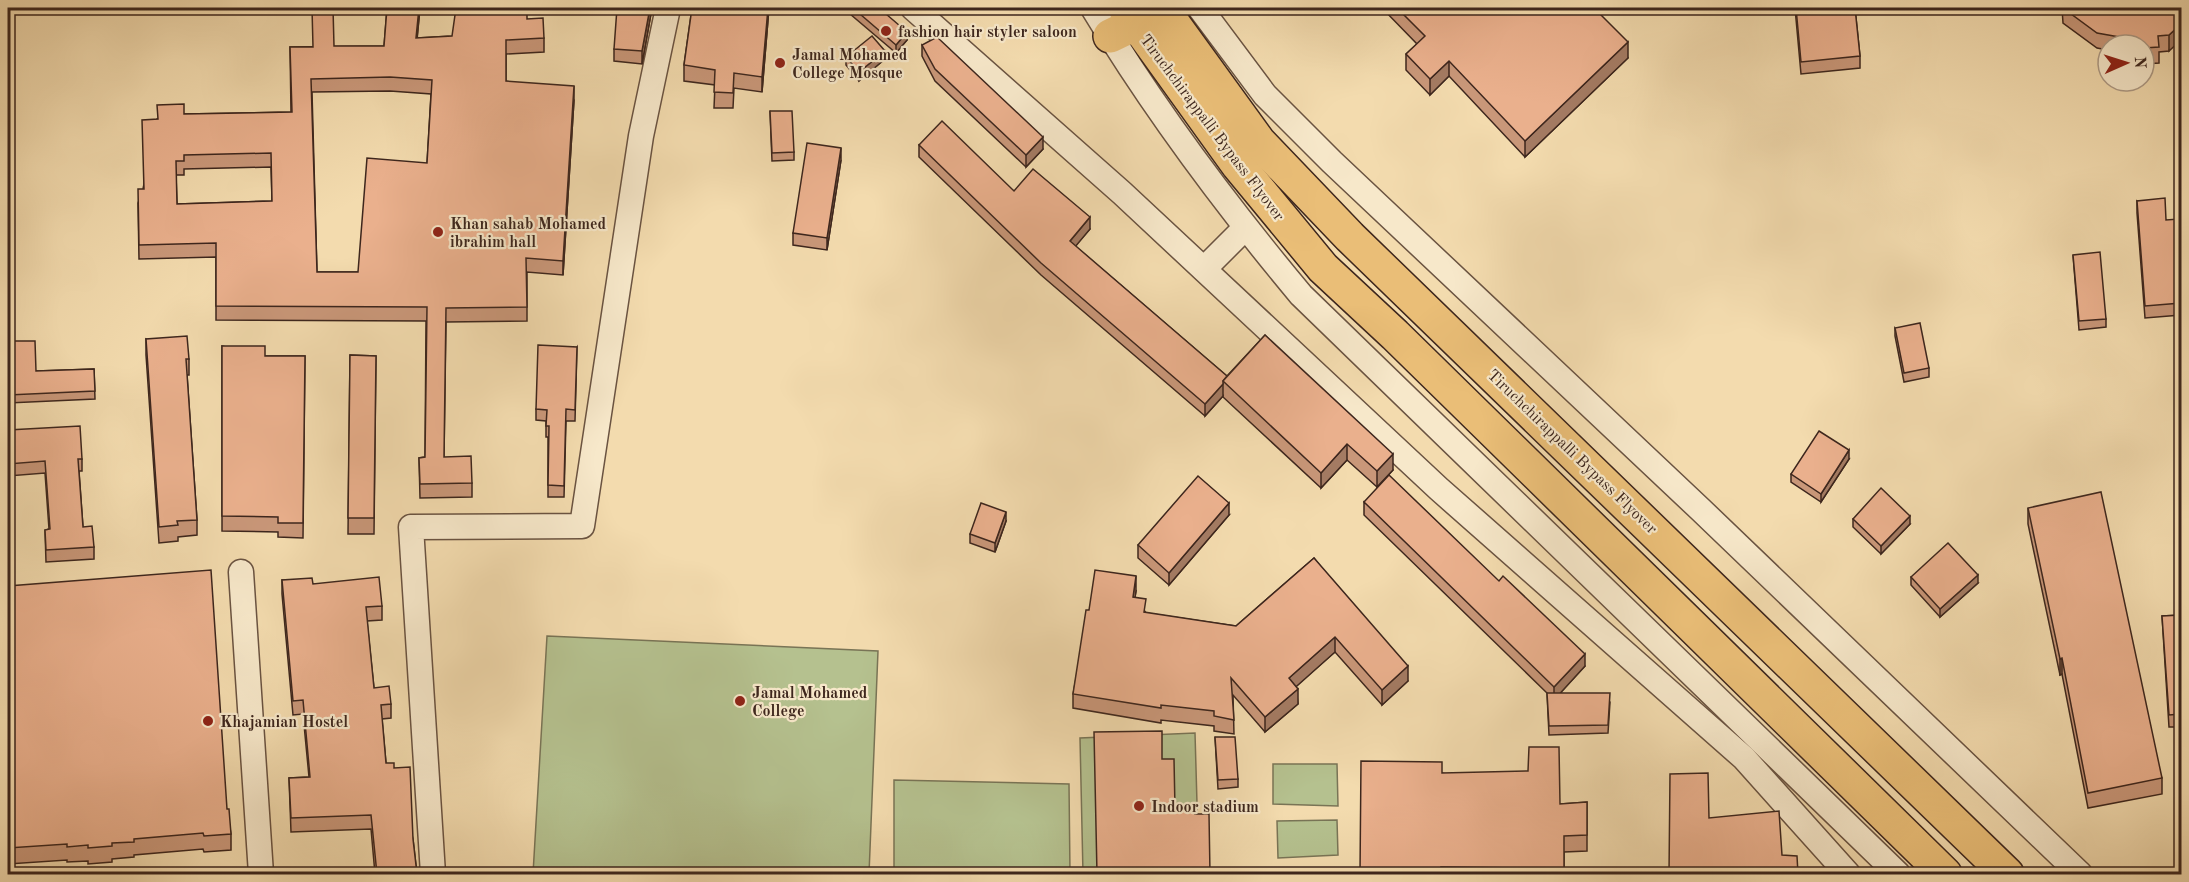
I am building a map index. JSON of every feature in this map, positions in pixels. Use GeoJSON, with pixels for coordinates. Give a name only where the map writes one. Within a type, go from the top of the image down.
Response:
{"type":"FeatureCollection","features":[{"type":"Feature","properties":{"kind":"highway","name":"Tiruchchirappalli Bypass Flyover"},"geometry":{"type":"LineString","coordinates":[[1133,19],[1238,165],[1323,268],[1395,335],[1945,874]]}},
{"type":"Feature","properties":{"kind":"highway","name":"Tiruchchirappalli Bypass Flyover"},"geometry":{"type":"LineString","coordinates":[[1133,19],[1259,142],[1350,237],[2007,874]]}},
{"type":"Feature","properties":{"kind":"street"},"geometry":{"type":"LineString","coordinates":[[433,874],[411,527],[582,526],[641,136],[668,8]]}},
{"type":"Feature","properties":{"kind":"street"},"geometry":{"type":"LineString","coordinates":[[913,8],[1122,193],[1439,489],[1744,758],[1848,874]]}},
{"type":"Feature","properties":{"kind":"street"},"geometry":{"type":"LineString","coordinates":[[1093,8],[1133,19],[1194,160],[1245,228],[1301,295],[1898,874]]}},
{"type":"Feature","properties":{"kind":"street"},"geometry":{"type":"LineString","coordinates":[[1200,8],[1265,95],[1332,162],[1709,517],[2080,874]]}},
{"type":"Feature","properties":{"kind":"street"},"geometry":{"type":"LineString","coordinates":[[1204,269],[1245,228]]}},
{"type":"Feature","properties":{"kind":"street"},"geometry":{"type":"LineString","coordinates":[[241,572],[261,874]]}},
{"type":"Feature","properties":{"kind":"green space"},"geometry":{"type":"Polygon","coordinates":[[[547,636],[878,651],[869,874],[533,874],[547,636]]]}},
{"type":"Feature","properties":{"kind":"green space","name":"Indoor stadium"},"geometry":{"type":"Polygon","coordinates":[[[1195,733],[1199,874],[1083,874],[1080,738],[1195,733]]]}},
{"type":"Feature","properties":{"kind":"green space"},"geometry":{"type":"Polygon","coordinates":[[[1273,764],[1337,764],[1338,806],[1273,804],[1273,764]]]}},
{"type":"Feature","properties":{"kind":"green space"},"geometry":{"type":"Polygon","coordinates":[[[894,780],[1069,784],[1070,874],[894,874],[894,780]]]}},
{"type":"Feature","properties":{"kind":"green space"},"geometry":{"type":"Polygon","coordinates":[[[1337,820],[1338,855],[1278,858],[1277,821],[1337,820]]]}},
{"type":"Feature","properties":{"kind":"building"},"geometry":{"type":"Polygon","coordinates":[[[312,8],[333,8],[334,46],[384,46],[387,8],[419,8],[416,38],[452,36],[456,8],[527,8],[527,19],[543,18],[544,38],[506,40],[506,81],[574,86],[563,261],[526,258],[527,307],[446,308],[444,457],[471,456],[472,483],[420,484],[419,458],[425,457],[427,307],[216,306],[216,243],[139,245],[138,189],[144,189],[142,120],[158,119],[157,105],[184,104],[184,114],[292,112],[290,47],[313,47],[312,8]],[[390,77],[311,79],[317,272],[358,272],[367,158],[427,163],[432,80],[390,77]],[[271,153],[184,155],[184,161],[176,161],[177,204],[272,201],[271,153]]]}},
{"type":"Feature","properties":{"kind":"building"},"geometry":{"type":"Polygon","coordinates":[[[617,8],[650,8],[642,51],[614,49],[617,8]]]}},
{"type":"Feature","properties":{"kind":"building"},"geometry":{"type":"Polygon","coordinates":[[[692,8],[768,8],[762,77],[734,73],[733,93],[714,92],[715,70],[684,65],[692,8]]]}},
{"type":"Feature","properties":{"kind":"building"},"geometry":{"type":"Polygon","coordinates":[[[853,8],[879,8],[907,32],[896,45],[853,8]]]}},
{"type":"Feature","properties":{"kind":"building"},"geometry":{"type":"Polygon","coordinates":[[[1397,8],[1594,8],[1628,42],[1525,141],[1449,61],[1430,79],[1406,54],[1425,36],[1397,8]]]}},
{"type":"Feature","properties":{"kind":"building"},"geometry":{"type":"Polygon","coordinates":[[[1796,8],[1855,8],[1860,56],[1801,62],[1796,8]]]}},
{"type":"Feature","properties":{"kind":"building"},"geometry":{"type":"Polygon","coordinates":[[[2063,8],[2181,8],[2181,24],[2169,35],[2158,36],[2159,47],[2156,47],[2156,33],[2097,33],[2063,8]]]}},
{"type":"Feature","properties":{"kind":"building"},"geometry":{"type":"Polygon","coordinates":[[[872,36],[885,51],[859,72],[846,57],[872,36]]]}},
{"type":"Feature","properties":{"kind":"building"},"geometry":{"type":"Polygon","coordinates":[[[937,37],[1043,137],[1026,155],[935,69],[922,45],[937,37]]]}},
{"type":"Feature","properties":{"kind":"building"},"geometry":{"type":"Polygon","coordinates":[[[770,111],[792,111],[794,152],[772,153],[770,111]]]}},
{"type":"Feature","properties":{"kind":"building"},"geometry":{"type":"Polygon","coordinates":[[[942,121],[1014,191],[1033,169],[1090,217],[1070,241],[1227,376],[1205,404],[1041,263],[919,145],[942,121]]]}},
{"type":"Feature","properties":{"kind":"building"},"geometry":{"type":"Polygon","coordinates":[[[807,143],[841,148],[827,238],[793,233],[807,143]]]}},
{"type":"Feature","properties":{"kind":"building"},"geometry":{"type":"Polygon","coordinates":[[[2165,198],[2166,220],[2179,219],[2181,303],[2145,306],[2137,201],[2165,198]]]}},
{"type":"Feature","properties":{"kind":"building"},"geometry":{"type":"Polygon","coordinates":[[[2100,252],[2106,319],[2079,321],[2073,255],[2100,252]]]}},
{"type":"Feature","properties":{"kind":"building"},"geometry":{"type":"Polygon","coordinates":[[[1920,323],[1929,368],[1904,373],[1895,328],[1920,323]]]}},
{"type":"Feature","properties":{"kind":"building"},"geometry":{"type":"Polygon","coordinates":[[[1265,335],[1393,454],[1377,471],[1347,444],[1321,473],[1223,381],[1265,335]]]}},
{"type":"Feature","properties":{"kind":"building"},"geometry":{"type":"Polygon","coordinates":[[[187,336],[189,359],[186,359],[197,520],[177,521],[178,525],[159,527],[146,339],[187,336]]]}},
{"type":"Feature","properties":{"kind":"building"},"geometry":{"type":"Polygon","coordinates":[[[8,341],[35,341],[36,371],[94,369],[95,391],[8,395],[8,341]]]}},
{"type":"Feature","properties":{"kind":"building"},"geometry":{"type":"Polygon","coordinates":[[[538,345],[577,347],[575,410],[566,409],[564,486],[548,485],[547,410],[536,409],[538,345]]]}},
{"type":"Feature","properties":{"kind":"building"},"geometry":{"type":"Polygon","coordinates":[[[222,346],[265,346],[265,356],[305,356],[303,523],[278,523],[278,517],[222,516],[222,346]]]}},
{"type":"Feature","properties":{"kind":"building"},"geometry":{"type":"Polygon","coordinates":[[[350,355],[376,356],[374,518],[348,518],[350,355]]]}},
{"type":"Feature","properties":{"kind":"building"},"geometry":{"type":"Polygon","coordinates":[[[80,426],[82,459],[78,459],[83,527],[92,526],[94,547],[46,550],[45,530],[50,529],[45,461],[8,464],[8,430],[80,426]]]}},
{"type":"Feature","properties":{"kind":"building"},"geometry":{"type":"Polygon","coordinates":[[[1819,431],[1849,450],[1821,494],[1791,474],[1819,431]]]}},
{"type":"Feature","properties":{"kind":"building"},"geometry":{"type":"Polygon","coordinates":[[[1389,475],[1499,581],[1503,576],[1585,654],[1554,687],[1364,502],[1389,475]]]}},
{"type":"Feature","properties":{"kind":"building"},"geometry":{"type":"Polygon","coordinates":[[[1198,476],[1229,503],[1169,573],[1138,545],[1198,476]]]}},
{"type":"Feature","properties":{"kind":"building"},"geometry":{"type":"Polygon","coordinates":[[[1881,488],[1910,516],[1881,546],[1853,519],[1881,488]]]}},
{"type":"Feature","properties":{"kind":"building"},"geometry":{"type":"Polygon","coordinates":[[[2101,492],[2162,778],[2088,793],[2062,658],[2060,659],[2028,508],[2101,492]]]}},
{"type":"Feature","properties":{"kind":"building"},"geometry":{"type":"Polygon","coordinates":[[[981,503],[1006,512],[995,543],[970,534],[981,503]]]}},
{"type":"Feature","properties":{"kind":"building"},"geometry":{"type":"Polygon","coordinates":[[[1948,543],[1978,575],[1940,609],[1911,577],[1948,543]]]}},
{"type":"Feature","properties":{"kind":"building"},"geometry":{"type":"Polygon","coordinates":[[[1314,558],[1408,666],[1382,690],[1335,637],[1289,678],[1298,689],[1265,717],[1231,678],[1234,720],[1214,716],[1214,711],[1161,705],[1161,708],[1073,694],[1086,610],[1089,610],[1095,570],[1136,576],[1133,597],[1146,599],[1144,612],[1236,626],[1314,558]]]}},
{"type":"Feature","properties":{"kind":"building"},"geometry":{"type":"Polygon","coordinates":[[[211,570],[227,809],[229,809],[231,834],[204,836],[203,833],[134,839],[134,842],[112,843],[112,846],[88,848],[88,845],[67,847],[67,844],[8,848],[8,586],[211,570]]]}},
{"type":"Feature","properties":{"kind":"building"},"geometry":{"type":"Polygon","coordinates":[[[379,577],[382,606],[366,607],[374,688],[389,686],[391,704],[381,705],[386,763],[394,763],[394,768],[410,767],[417,874],[377,874],[371,815],[291,818],[289,778],[310,777],[303,700],[293,701],[282,580],[312,578],[313,584],[379,577]]]}},
{"type":"Feature","properties":{"kind":"building"},"geometry":{"type":"Polygon","coordinates":[[[2181,615],[2181,714],[2169,715],[2162,616],[2181,615]]]}},
{"type":"Feature","properties":{"kind":"building"},"geometry":{"type":"Polygon","coordinates":[[[1547,693],[1610,693],[1608,725],[1549,726],[1547,693]]]}},
{"type":"Feature","properties":{"kind":"building","name":"Indoor stadium"},"geometry":{"type":"Polygon","coordinates":[[[1162,731],[1162,759],[1174,759],[1175,809],[1195,808],[1195,814],[1209,814],[1210,874],[1097,874],[1094,732],[1162,731]]]}},
{"type":"Feature","properties":{"kind":"building"},"geometry":{"type":"Polygon","coordinates":[[[1215,737],[1235,737],[1238,779],[1218,780],[1215,737]]]}},
{"type":"Feature","properties":{"kind":"building"},"geometry":{"type":"Polygon","coordinates":[[[1529,747],[1559,747],[1560,804],[1587,802],[1587,835],[1564,836],[1564,874],[1529,874],[1528,868],[1441,867],[1441,874],[1360,874],[1361,761],[1442,762],[1442,773],[1528,771],[1529,747]]]}},
{"type":"Feature","properties":{"kind":"building"},"geometry":{"type":"Polygon","coordinates":[[[1708,773],[1709,818],[1779,811],[1782,855],[1797,856],[1798,874],[1669,874],[1670,774],[1708,773]]]}},
{"type":"Feature","properties":{"kind":"place","name":"fashion hair styler saloon"},"geometry":{"type":"Point","coordinates":[886,31]}},
{"type":"Feature","properties":{"kind":"place","name":"Jamal Mohamed College Mosque"},"geometry":{"type":"Point","coordinates":[780,63]}},
{"type":"Feature","properties":{"kind":"place","name":"Khan sahab Mohamed ibrahim hall"},"geometry":{"type":"Point","coordinates":[438,232]}},
{"type":"Feature","properties":{"kind":"place","name":"Jamal Mohamed College"},"geometry":{"type":"Point","coordinates":[740,701]}},
{"type":"Feature","properties":{"kind":"place","name":"Khajamian Hostel"},"geometry":{"type":"Point","coordinates":[208,721]}},
{"type":"Feature","properties":{"kind":"place","name":"Indoor stadium"},"geometry":{"type":"Point","coordinates":[1139,806]}}]}
